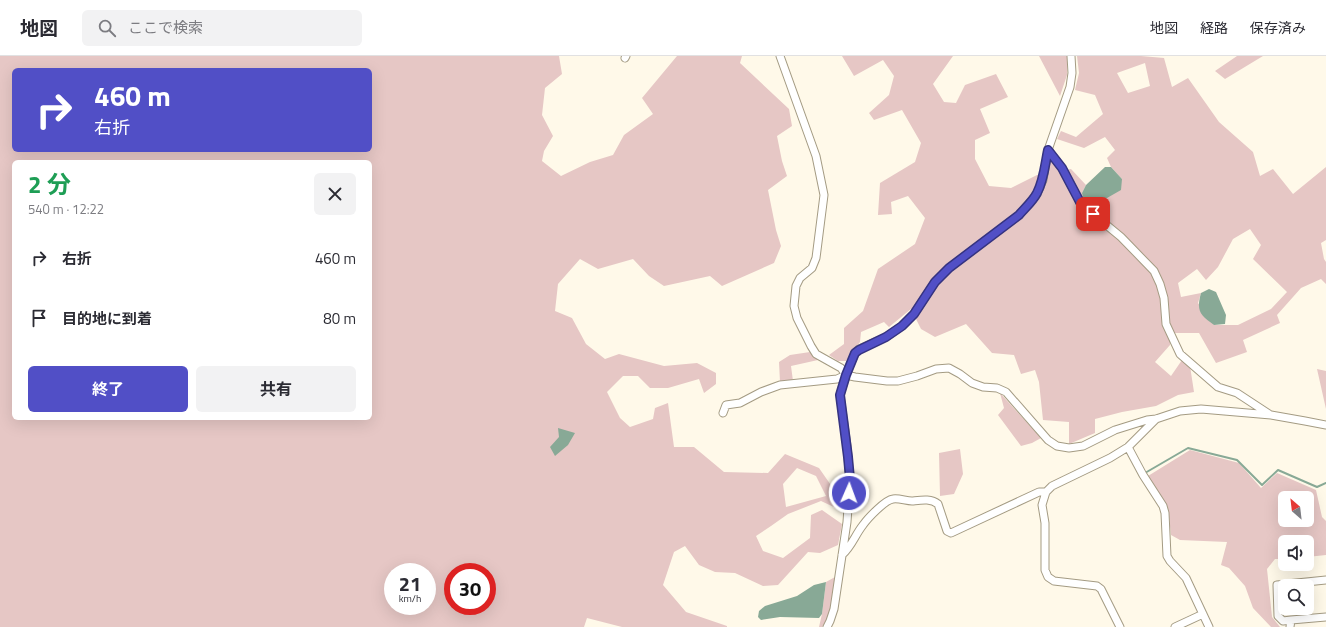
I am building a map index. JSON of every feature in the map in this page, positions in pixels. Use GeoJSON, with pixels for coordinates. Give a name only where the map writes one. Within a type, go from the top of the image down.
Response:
{"type":"FeatureCollection","features":[{"type":"Feature","properties":{"kind":"street"},"geometry":{"type":"LineString","coordinates":[[780,56],[816,156],[824,195],[816,258],[812,268],[800,278],[796,286],[794,306],[797,318],[816,354],[841,368],[846,375]]}},
{"type":"Feature","properties":{"kind":"street"},"geometry":{"type":"LineString","coordinates":[[827,627],[834,609],[847,522],[850,479],[840,395],[855,353],[886,337],[902,326],[914,314],[935,282],[949,268],[1019,215],[1037,194],[1042,180],[1048,150],[1070,87],[1072,73],[1071,56]]}},
{"type":"Feature","properties":{"kind":"street"},"geometry":{"type":"LineString","coordinates":[[1048,150],[1062,168],[1081,204],[1121,236],[1154,271],[1164,298],[1166,324],[1180,354],[1218,387],[1237,393],[1271,415]]}},
{"type":"Feature","properties":{"kind":"street"},"geometry":{"type":"LineString","coordinates":[[723,413],[726,405],[740,403],[762,392],[780,386],[837,379],[846,375],[898,381],[936,369],[949,368],[972,383],[983,387],[997,388],[1006,392],[1048,440],[1056,446],[1069,448],[1083,446],[1115,430],[1147,420],[1156,419],[1180,411],[1201,409],[1271,415],[1326,425]]}},
{"type":"Feature","properties":{"kind":"street"},"geometry":{"type":"LineString","coordinates":[[1120,627],[1101,589],[1097,586],[1054,581],[1048,577],[1046,570],[1045,523],[1042,505],[1046,492],[1052,486],[1110,458],[1128,447],[1156,419]]}},
{"type":"Feature","properties":{"kind":"street"},"geometry":{"type":"LineString","coordinates":[[1128,447],[1165,513],[1167,556],[1186,578],[1209,627]]}},
{"type":"Feature","properties":{"kind":"street"},"geometry":{"type":"LineString","coordinates":[[842,555],[849,549],[863,525],[882,506],[893,499],[909,501],[935,501],[938,504],[946,531],[952,533],[1039,492],[1046,492]]}},
{"type":"Feature","properties":{"kind":"street"},"geometry":{"type":"LineString","coordinates":[[1326,580],[1277,585],[1278,616],[1283,621],[1290,624],[1326,617]]}},
{"type":"Feature","properties":{"kind":"street"},"geometry":{"type":"LineString","coordinates":[[1175,627],[1203,614]]}},
{"type":"Feature","properties":{"kind":"shaded area"},"geometry":{"type":"Polygon","coordinates":[[[0,56],[559,56],[562,74],[545,88],[542,115],[553,136],[544,151],[542,161],[561,176],[590,162],[613,155],[624,135],[653,114],[642,98],[677,56],[742,56],[740,63],[789,109],[792,126],[777,136],[782,161],[787,176],[768,190],[776,230],[781,246],[774,263],[722,286],[710,276],[664,286],[649,276],[633,259],[598,269],[580,259],[558,284],[555,311],[572,318],[586,344],[605,359],[619,354],[664,366],[697,363],[716,373],[716,384],[704,393],[699,379],[668,388],[650,388],[638,376],[623,376],[607,392],[620,418],[630,427],[653,419],[655,408],[668,403],[674,447],[694,447],[724,472],[768,473],[785,454],[819,468],[835,491],[836,508],[821,501],[788,514],[756,536],[763,551],[783,558],[810,538],[811,515],[822,510],[842,524],[838,545],[820,553],[808,552],[778,585],[763,586],[735,573],[715,572],[699,565],[685,546],[674,552],[663,585],[686,612],[727,627],[622,627],[587,618],[584,627],[0,627],[0,56]],[[797,468],[783,484],[786,507],[826,496],[816,476],[797,468]]]}},
{"type":"Feature","properties":{"kind":"shaded area"},"geometry":{"type":"Polygon","coordinates":[[[842,56],[953,56],[933,84],[944,102],[956,103],[965,85],[996,74],[1008,97],[980,109],[990,133],[975,140],[975,159],[989,186],[1011,188],[1037,175],[1047,175],[1051,159],[1060,171],[1071,169],[1086,185],[1082,193],[1122,179],[1111,167],[1107,158],[1115,150],[1105,137],[1084,148],[1057,139],[1061,131],[1076,137],[1103,114],[1095,95],[1075,90],[1079,73],[1077,56],[1141,56],[1164,58],[1172,87],[1188,78],[1219,122],[1253,152],[1260,176],[1273,169],[1293,194],[1326,167],[1326,240],[1321,243],[1326,262],[1326,284],[1321,279],[1301,288],[1277,315],[1280,323],[1243,340],[1247,352],[1216,363],[1199,333],[1170,333],[1170,345],[1155,362],[1171,376],[1182,360],[1190,366],[1194,392],[1178,395],[1156,406],[1122,412],[1095,419],[1095,433],[1069,444],[1069,422],[1043,420],[1039,382],[1035,370],[1021,374],[1014,355],[992,353],[966,324],[935,337],[921,329],[911,309],[889,327],[884,322],[861,332],[860,342],[846,361],[838,361],[829,355],[844,344],[844,328],[863,311],[878,269],[915,244],[925,218],[908,196],[891,202],[892,214],[878,215],[880,183],[915,162],[921,143],[902,110],[874,120],[869,113],[889,95],[894,76],[883,60],[854,76],[842,56]],[[1145,63],[1117,73],[1128,93],[1150,86],[1145,63]],[[1250,229],[1233,239],[1218,267],[1206,280],[1197,269],[1178,283],[1181,297],[1201,293],[1198,303],[1214,325],[1238,325],[1271,309],[1287,292],[1253,259],[1261,245],[1250,229]]]}},
{"type":"Feature","properties":{"kind":"shaded area"},"geometry":{"type":"Polygon","coordinates":[[[1039,56],[1068,56],[1067,75],[1060,96],[1039,56]]]}},
{"type":"Feature","properties":{"kind":"shaded area"},"geometry":{"type":"Polygon","coordinates":[[[1237,56],[1263,56],[1225,79],[1215,71],[1237,56]]]}},
{"type":"Feature","properties":{"kind":"shaded area"},"geometry":{"type":"Polygon","coordinates":[[[1105,167],[1111,167],[1122,179],[1121,190],[1093,206],[1085,204],[1082,193],[1086,185],[1105,167]]]}},
{"type":"Feature","properties":{"kind":"shaded area"},"geometry":{"type":"Polygon","coordinates":[[[1209,289],[1216,292],[1226,315],[1225,324],[1214,325],[1200,312],[1199,304],[1201,293],[1209,289]]]}},
{"type":"Feature","properties":{"kind":"shaded area"},"geometry":{"type":"Polygon","coordinates":[[[810,352],[818,360],[791,366],[793,381],[780,382],[779,362],[790,355],[810,352]]]}},
{"type":"Feature","properties":{"kind":"shaded area"},"geometry":{"type":"Polygon","coordinates":[[[1317,369],[1326,371],[1326,409],[1317,369]]]}},
{"type":"Feature","properties":{"kind":"shaded area"},"geometry":{"type":"Polygon","coordinates":[[[1000,393],[1041,438],[1032,443],[1021,446],[998,415],[1004,408],[1000,393]]]}},
{"type":"Feature","properties":{"kind":"shaded area"},"geometry":{"type":"Polygon","coordinates":[[[558,428],[575,433],[568,445],[555,456],[550,447],[559,437],[558,428]]]}},
{"type":"Feature","properties":{"kind":"shaded area"},"geometry":{"type":"Polygon","coordinates":[[[960,449],[963,474],[954,494],[940,496],[939,453],[960,449]]]}},
{"type":"Feature","properties":{"kind":"shaded area"},"geometry":{"type":"Polygon","coordinates":[[[1190,450],[1239,463],[1261,488],[1277,473],[1316,490],[1322,517],[1326,521],[1326,555],[1314,556],[1314,535],[1278,535],[1278,559],[1275,559],[1267,569],[1272,617],[1280,627],[1271,627],[1253,608],[1245,586],[1229,568],[1221,565],[1227,542],[1180,540],[1171,535],[1168,508],[1148,476],[1190,450]]]}},
{"type":"Feature","properties":{"kind":"shaded area"},"geometry":{"type":"Polygon","coordinates":[[[835,577],[829,616],[822,627],[819,627],[826,582],[835,577]]]}},
{"type":"Feature","properties":{"kind":"shaded area"},"geometry":{"type":"Polygon","coordinates":[[[826,582],[822,614],[819,618],[780,617],[761,620],[758,617],[759,611],[765,606],[797,596],[814,585],[826,582]]]}},
{"type":"Feature","properties":{"kind":"waterway"},"geometry":{"type":"LineString","coordinates":[[1145,473],[1188,448],[1237,460],[1262,485],[1278,470],[1317,487],[1326,483]]}},
{"type":"Feature","properties":{"kind":"route"},"geometry":{"type":"LineString","coordinates":[[849,493],[850,479],[847,446],[840,395],[855,353],[886,337],[902,326],[914,314],[935,282],[949,268],[1019,215],[1029,205],[1037,194],[1042,180],[1048,150],[1062,168],[1081,204],[1093,214]]}}]}
